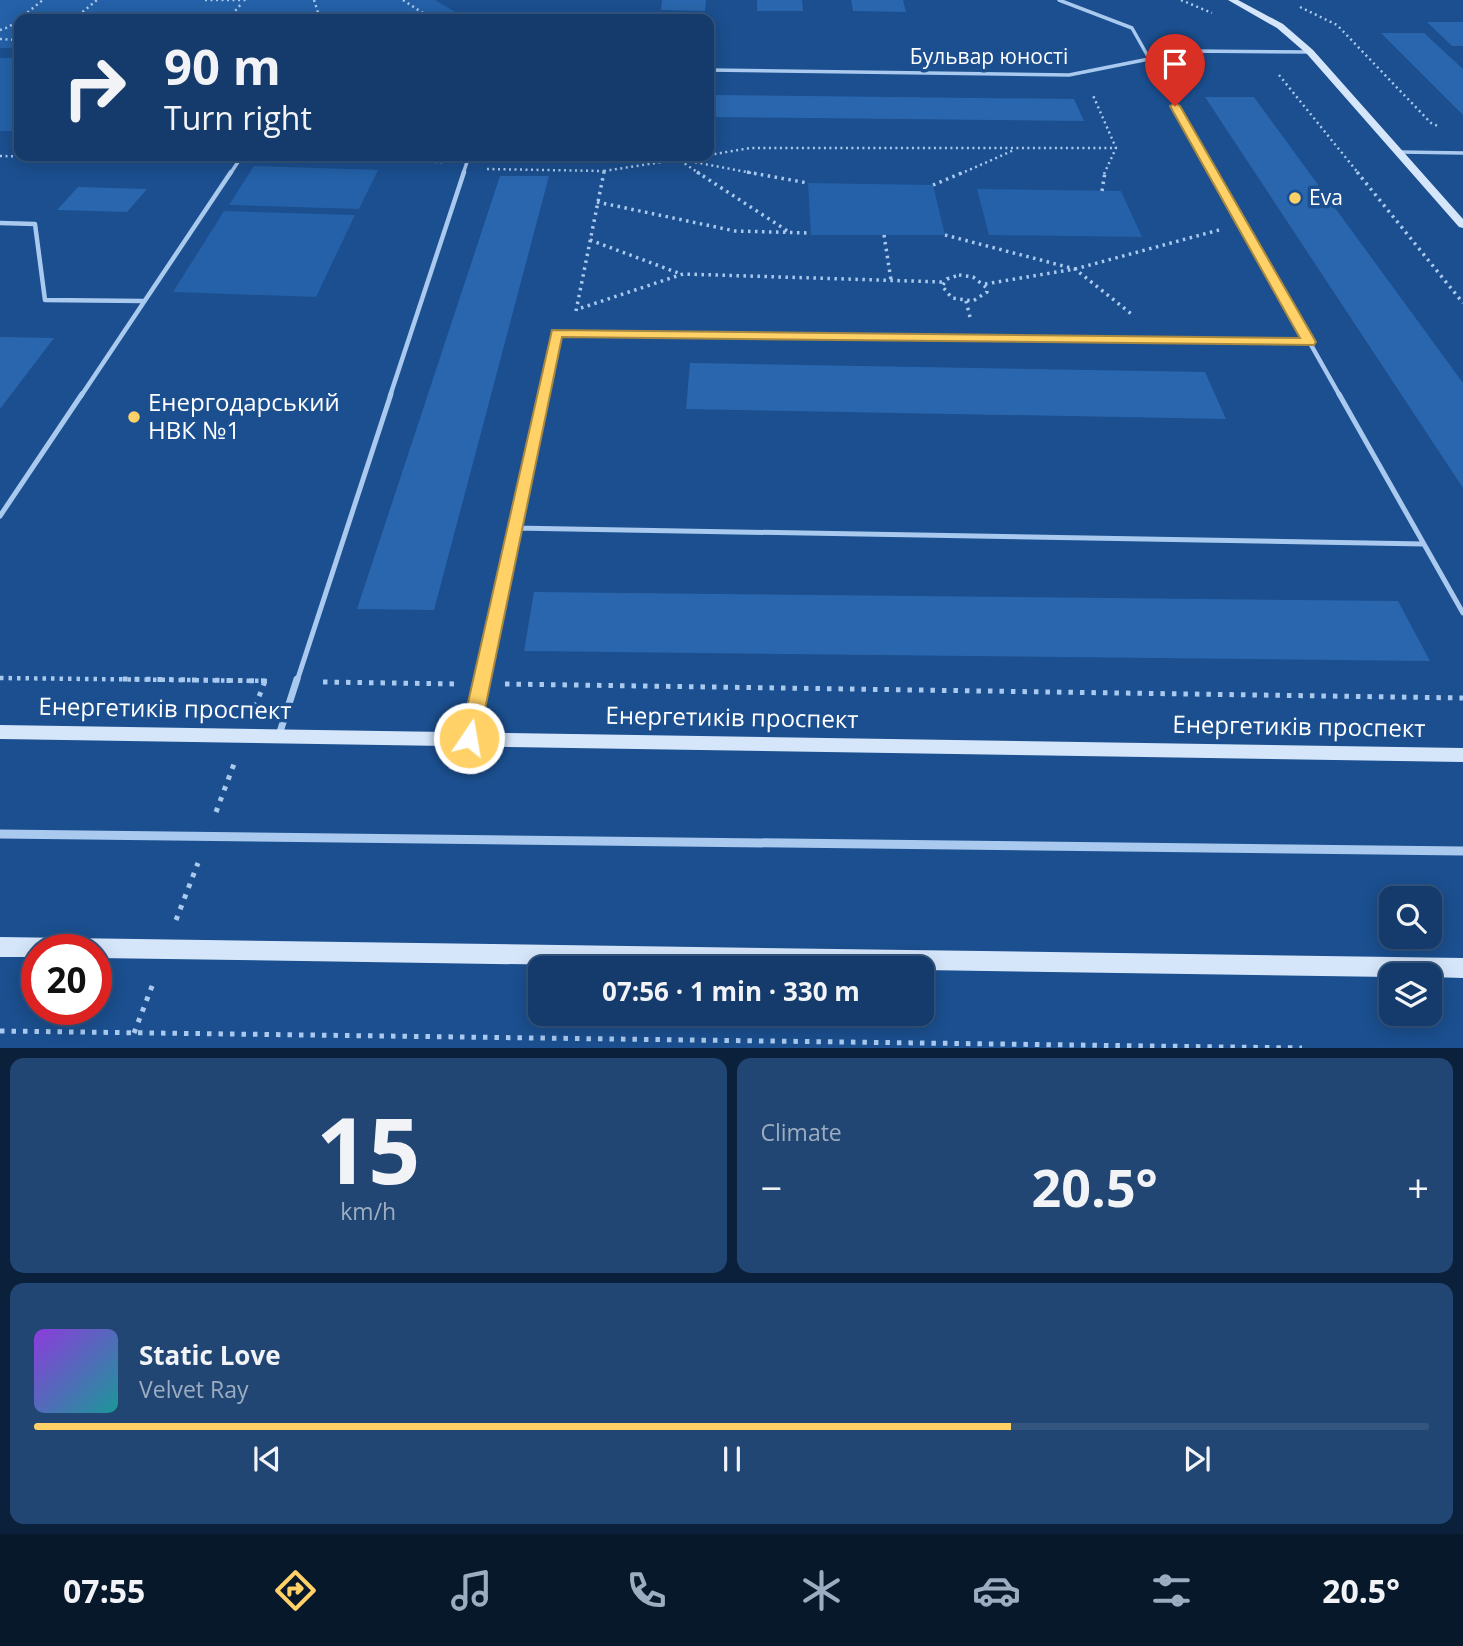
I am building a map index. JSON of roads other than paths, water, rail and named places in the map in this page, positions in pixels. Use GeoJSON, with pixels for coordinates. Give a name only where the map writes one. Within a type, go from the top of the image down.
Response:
{"type":"FeatureCollection","features":[{"type":"Feature","properties":{"kind":"street"},"geometry":{"type":"LineString","coordinates":[[1232,0],[1280,26],[1310,52],[1463,225]]}},
{"type":"Feature","properties":{"kind":"street","name":"Енергетиків проспект"},"geometry":{"type":"LineString","coordinates":[[0,732],[1463,755]]}},
{"type":"Feature","properties":{"kind":"street"},"geometry":{"type":"LineString","coordinates":[[0,834],[1463,851]]}},
{"type":"Feature","properties":{"kind":"street"},"geometry":{"type":"LineString","coordinates":[[0,947],[1463,968]]}},
{"type":"Feature","properties":{"kind":"lane"},"geometry":{"type":"LineString","coordinates":[[1059,0],[1132,28],[1463,613]]}},
{"type":"Feature","properties":{"kind":"lane","name":"Бульвар юності"},"geometry":{"type":"LineString","coordinates":[[714,70],[1069,75],[1189,51],[1310,52]]}},
{"type":"Feature","properties":{"kind":"lane"},"geometry":{"type":"LineString","coordinates":[[1401,152],[1463,153]]}},
{"type":"Feature","properties":{"kind":"lane"},"geometry":{"type":"LineString","coordinates":[[0,516],[239,161]]}},
{"type":"Feature","properties":{"kind":"lane"},"geometry":{"type":"LineString","coordinates":[[279,735],[467,161]]}},
{"type":"Feature","properties":{"kind":"lane"},"geometry":{"type":"LineString","coordinates":[[0,223],[36,224],[45,300],[144,301]]}},
{"type":"Feature","properties":{"kind":"lane"},"geometry":{"type":"LineString","coordinates":[[469,738],[556,333],[1310,342]]}},
{"type":"Feature","properties":{"kind":"lane"},"geometry":{"type":"LineString","coordinates":[[514,528],[1424,544]]}},
{"type":"Feature","properties":{"kind":"place","name":"Eva"},"geometry":{"type":"Point","coordinates":[1295,198]}},
{"type":"Feature","properties":{"kind":"place","name":"Енергодарський НВК №1"},"geometry":{"type":"Point","coordinates":[134,417]}}]}
